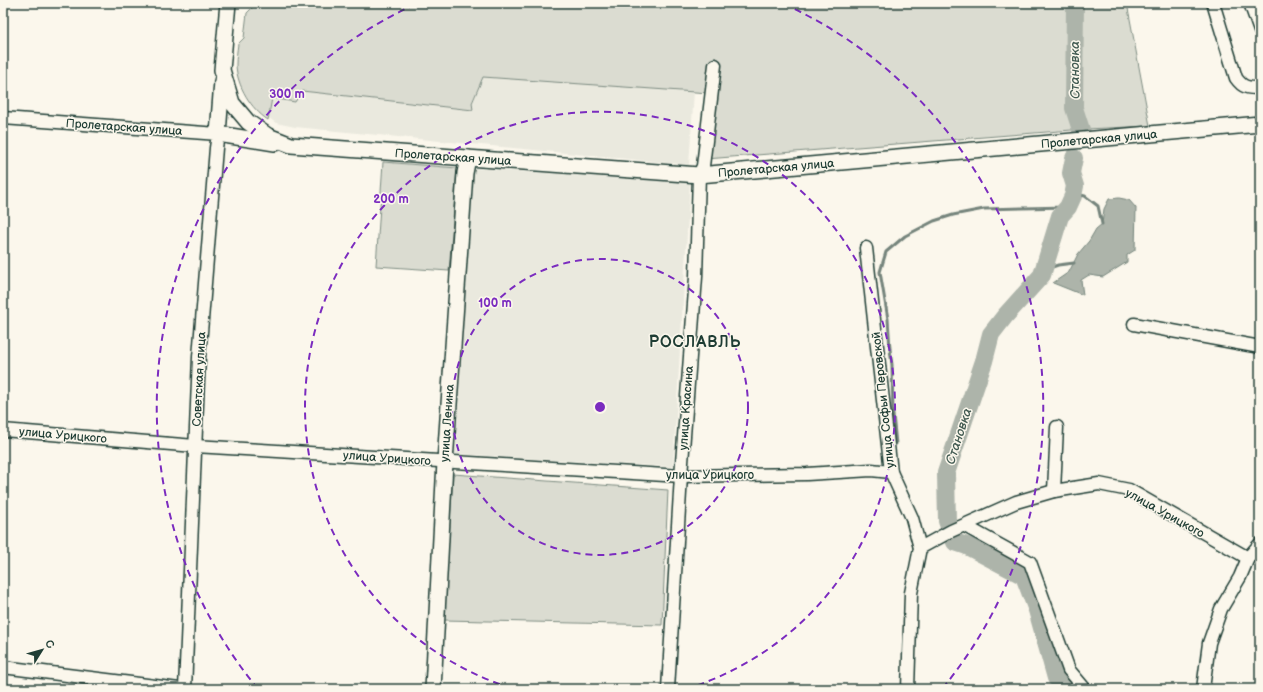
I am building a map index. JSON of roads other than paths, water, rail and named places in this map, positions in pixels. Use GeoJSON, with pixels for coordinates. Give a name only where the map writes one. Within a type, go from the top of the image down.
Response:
{"type":"FeatureCollection","features":[{"type":"Feature","properties":{"kind":"main road","name":"Советская улица"},"geometry":{"type":"LineString","coordinates":[[218,134],[228,3]]}},
{"type":"Feature","properties":{"kind":"main road","name":"Советская улица"},"geometry":{"type":"LineString","coordinates":[[222,70],[232,103]]}},
{"type":"Feature","properties":{"kind":"main road","name":"Пролетарская улица"},"geometry":{"type":"LineString","coordinates":[[232,103],[248,122],[268,136],[292,145]]}},
{"type":"Feature","properties":{"kind":"main road","name":"Пролетарская улица"},"geometry":{"type":"LineString","coordinates":[[218,134],[292,145],[699,175],[1260,124]]}},
{"type":"Feature","properties":{"kind":"main road","name":"улица Ленина"},"geometry":{"type":"LineString","coordinates":[[433,689],[445,462],[463,196],[468,158]]}},
{"type":"Feature","properties":{"kind":"street"},"geometry":{"type":"LineString","coordinates":[[1213,3],[1236,78],[1241,85],[1247,88],[1260,88]]}},
{"type":"Feature","properties":{"kind":"street"},"geometry":{"type":"LineString","coordinates":[[1250,3],[1260,31]]}},
{"type":"Feature","properties":{"kind":"street","name":"улица Красина"},"geometry":{"type":"LineString","coordinates":[[668,689],[681,476],[696,277],[699,175],[703,166],[715,65]]}},
{"type":"Feature","properties":{"kind":"street","name":"Пролетарская улица"},"geometry":{"type":"LineString","coordinates":[[3,118],[218,134]]}},
{"type":"Feature","properties":{"kind":"street","name":"Советская улица"},"geometry":{"type":"LineString","coordinates":[[184,689],[199,356],[218,134]]}},
{"type":"Feature","properties":{"kind":"street","name":"улица Софьи Перовской"},"geometry":{"type":"LineString","coordinates":[[866,248],[890,472],[912,518],[920,548],[911,593],[908,689]]}},
{"type":"Feature","properties":{"kind":"street"},"geometry":{"type":"LineString","coordinates":[[1134,324],[1260,347]]}},
{"type":"Feature","properties":{"kind":"street"},"geometry":{"type":"LineString","coordinates":[[1054,491],[1057,427]]}},
{"type":"Feature","properties":{"kind":"street","name":"улица Урицкого"},"geometry":{"type":"LineString","coordinates":[[3,430],[195,446],[681,476],[807,474],[871,470],[890,472]]}},
{"type":"Feature","properties":{"kind":"street","name":"улица Урицкого"},"geometry":{"type":"LineString","coordinates":[[920,548],[1016,502],[1054,491],[1098,484],[1129,490],[1248,558]]}},
{"type":"Feature","properties":{"kind":"street"},"geometry":{"type":"LineString","coordinates":[[965,526],[1030,562],[1069,670],[1085,689]]}},
{"type":"Feature","properties":{"kind":"street"},"geometry":{"type":"LineString","coordinates":[[1203,689],[1209,644],[1221,609],[1240,577],[1248,558],[1260,544]]}},
{"type":"Feature","properties":{"kind":"street"},"geometry":{"type":"LineString","coordinates":[[3,667],[179,689]]}},
{"type":"Feature","properties":{"kind":"waterway","name":"Становка"},"geometry":{"type":"LineString","coordinates":[[1075,3],[1074,108],[1083,136]]}},
{"type":"Feature","properties":{"kind":"waterway","name":"Становка"},"geometry":{"type":"LineString","coordinates":[[1068,689],[1056,678],[1037,610],[1024,576],[967,546],[955,542],[947,521],[946,473],[984,361],[991,334],[1042,275],[1060,216],[1068,207],[1073,196],[1075,186],[1071,173],[1074,158]]}},
{"type":"Feature","properties":{"kind":"waterway"},"geometry":{"type":"LineString","coordinates":[[1073,193],[1085,196],[1098,206],[1102,224]]}},
{"type":"Feature","properties":{"kind":"waterway"},"geometry":{"type":"LineString","coordinates":[[896,444],[888,319],[880,272],[886,252],[905,236],[934,221],[953,215],[984,209],[1068,207]]}},
{"type":"Feature","properties":{"kind":"waterway"},"geometry":{"type":"LineString","coordinates":[[1044,270],[1058,265],[1074,263]]}},
{"type":"Feature","properties":{"kind":"district","name":"РОСЛАВЛЬ"},"geometry":{"type":"Point","coordinates":[695,341]}}]}
